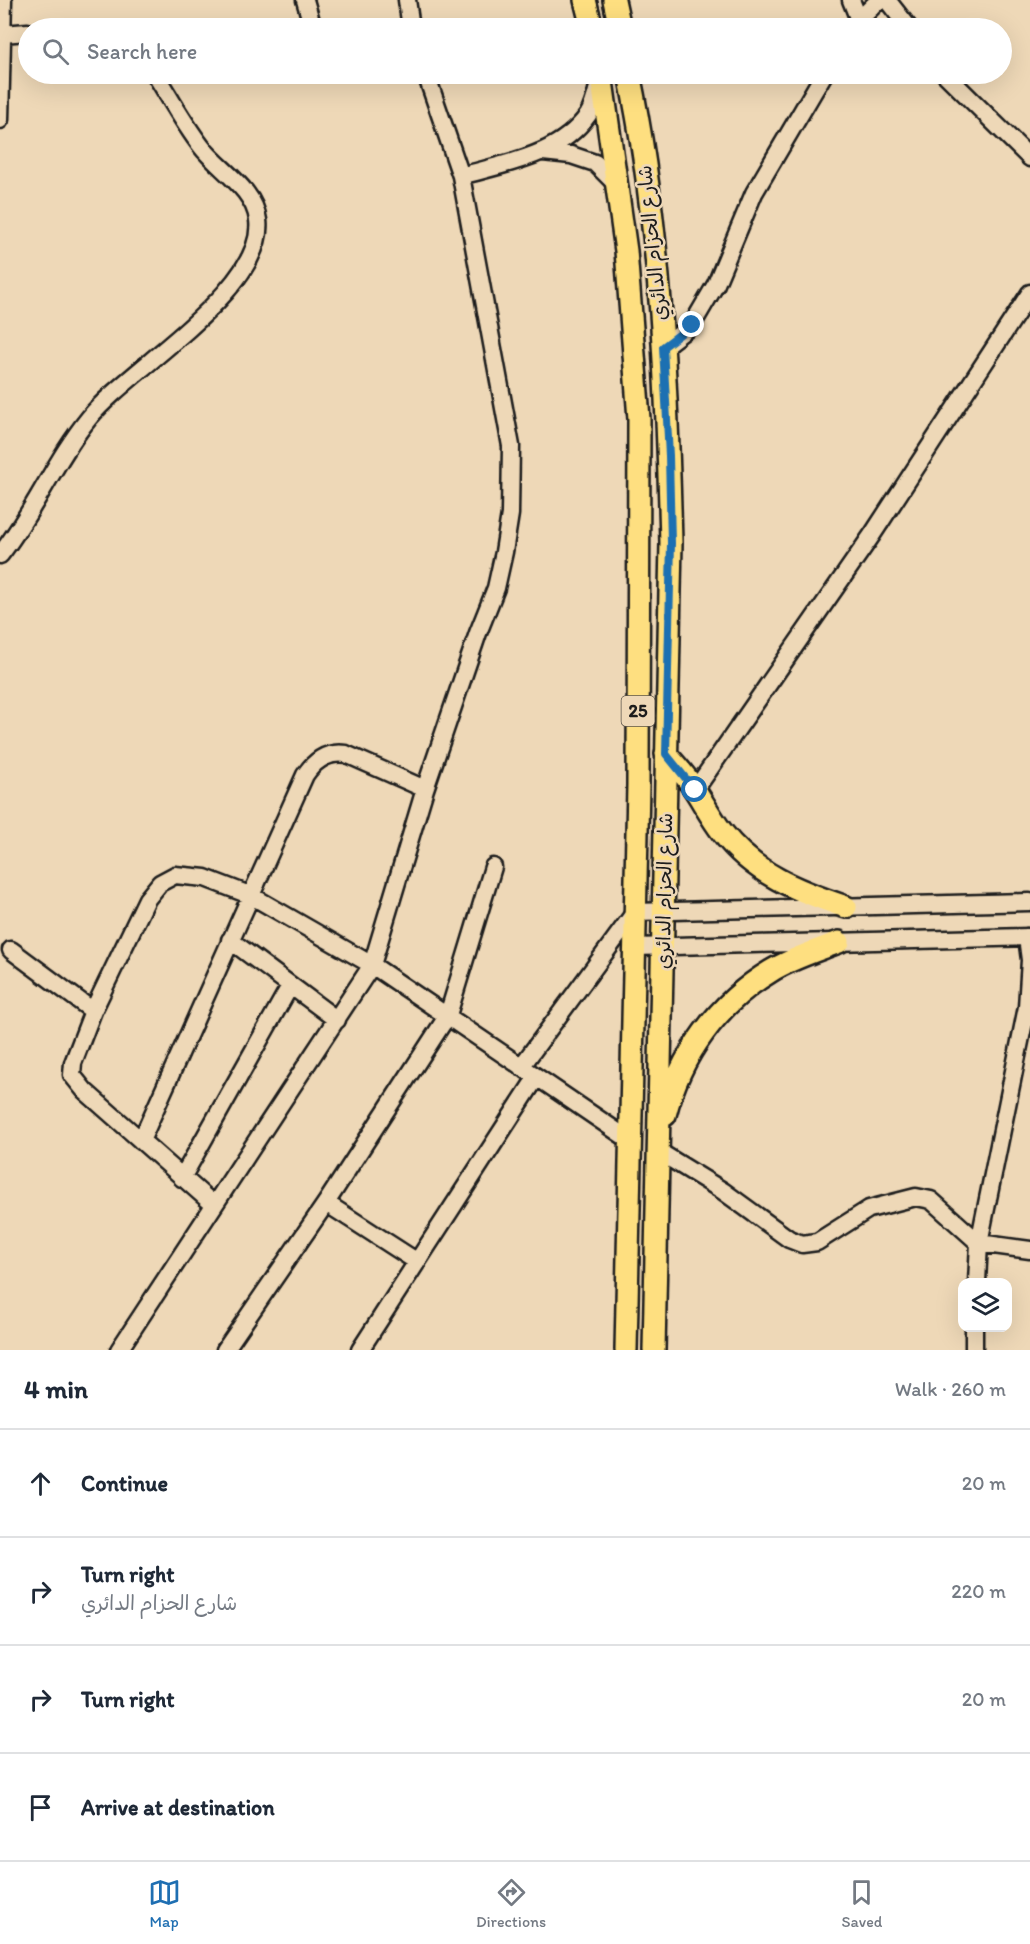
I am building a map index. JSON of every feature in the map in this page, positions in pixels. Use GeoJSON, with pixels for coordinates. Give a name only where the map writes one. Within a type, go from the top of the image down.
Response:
{"type":"FeatureCollection","features":[{"type":"Feature","properties":{"kind":"main road"},"geometry":{"type":"LineString","coordinates":[[585,0],[589,18]]}},
{"type":"Feature","properties":{"kind":"main road"},"geometry":{"type":"LineString","coordinates":[[614,0],[618,18]]}},
{"type":"Feature","properties":{"kind":"main road","name":"شارع الحزام الدائري"},"geometry":{"type":"LineString","coordinates":[[602,84],[626,251],[639,419],[638,773],[626,1350]]}},
{"type":"Feature","properties":{"kind":"main road","name":"شارع الحزام الدائري"},"geometry":{"type":"LineString","coordinates":[[631,84],[647,182],[663,347],[671,543],[654,1350]]}},
{"type":"Feature","properties":{"kind":"main road"},"geometry":{"type":"LineString","coordinates":[[666,754],[695,790],[722,833],[739,851],[779,881],[801,892],[846,907]]}},
{"type":"Feature","properties":{"kind":"main road"},"geometry":{"type":"LineString","coordinates":[[658,1146],[668,1104],[683,1067],[703,1032],[723,1009],[746,988],[772,970],[839,942]]}},
{"type":"Feature","properties":{"kind":"street"},"geometry":{"type":"LineString","coordinates":[[0,120],[3,0]]}},
{"type":"Feature","properties":{"kind":"street"},"geometry":{"type":"LineString","coordinates":[[305,0],[310,18]]}},
{"type":"Feature","properties":{"kind":"street"},"geometry":{"type":"LineString","coordinates":[[407,0],[410,18]]}},
{"type":"Feature","properties":{"kind":"street"},"geometry":{"type":"LineString","coordinates":[[851,0],[854,18]]}},
{"type":"Feature","properties":{"kind":"street"},"geometry":{"type":"LineString","coordinates":[[861,18],[879,0]]}},
{"type":"Feature","properties":{"kind":"street"},"geometry":{"type":"LineString","coordinates":[[887,0],[901,18]]}},
{"type":"Feature","properties":{"kind":"street"},"geometry":{"type":"LineString","coordinates":[[1,41],[18,36]]}},
{"type":"Feature","properties":{"kind":"street"},"geometry":{"type":"LineString","coordinates":[[0,555],[88,418],[115,390],[171,345],[218,300],[242,270],[258,237],[258,219],[253,203],[244,190],[203,149],[161,84]]}},
{"type":"Feature","properties":{"kind":"street"},"geometry":{"type":"LineString","coordinates":[[119,1350],[372,965],[425,789],[478,633],[496,588],[510,513],[511,446],[460,176],[429,84]]}},
{"type":"Feature","properties":{"kind":"street"},"geometry":{"type":"LineString","coordinates":[[460,176],[543,152],[566,138],[589,114],[598,84]]}},
{"type":"Feature","properties":{"kind":"street"},"geometry":{"type":"LineString","coordinates":[[663,347],[692,325],[717,284],[754,193],[818,84]]}},
{"type":"Feature","properties":{"kind":"street"},"geometry":{"type":"LineString","coordinates":[[955,84],[1030,158]]}},
{"type":"Feature","properties":{"kind":"street"},"geometry":{"type":"LineString","coordinates":[[543,152],[571,155],[595,163],[617,184]]}},
{"type":"Feature","properties":{"kind":"street"},"geometry":{"type":"LineString","coordinates":[[695,790],[872,535],[1030,292]]}},
{"type":"Feature","properties":{"kind":"street"},"geometry":{"type":"LineString","coordinates":[[141,1142],[305,775],[318,760],[336,752],[346,754],[425,789]]}},
{"type":"Feature","properties":{"kind":"street"},"geometry":{"type":"LineString","coordinates":[[225,1350],[326,1203],[448,1016],[493,867]]}},
{"type":"Feature","properties":{"kind":"street"},"geometry":{"type":"LineString","coordinates":[[214,1204],[141,1142],[85,1091],[72,1075],[73,1063],[93,1011],[147,899],[160,883],[175,875],[205,878],[252,896],[372,965],[631,1141]]}},
{"type":"Feature","properties":{"kind":"street"},"geometry":{"type":"LineString","coordinates":[[520,1067],[635,912],[1030,902]]}},
{"type":"Feature","properties":{"kind":"street"},"geometry":{"type":"LineString","coordinates":[[635,947],[1029,937],[1028,1007],[979,1243],[976,1278]]}},
{"type":"Feature","properties":{"kind":"street"},"geometry":{"type":"LineString","coordinates":[[230,940],[337,1020]]}},
{"type":"Feature","properties":{"kind":"street"},"geometry":{"type":"LineString","coordinates":[[11,950],[93,1011]]}},
{"type":"Feature","properties":{"kind":"street"},"geometry":{"type":"LineString","coordinates":[[182,1178],[290,986]]}},
{"type":"Feature","properties":{"kind":"street"},"geometry":{"type":"LineString","coordinates":[[360,1350],[536,1078]]}},
{"type":"Feature","properties":{"kind":"street"},"geometry":{"type":"LineString","coordinates":[[658,1146],[789,1239],[802,1244],[817,1242],[869,1209],[916,1197],[931,1200],[979,1243],[1030,1250]]}},
{"type":"Feature","properties":{"kind":"street"},"geometry":{"type":"LineString","coordinates":[[326,1203],[416,1261]]}},
{"type":"Feature","properties":{"kind":"street"},"geometry":{"type":"LineString","coordinates":[[974,1332],[974,1350]]}},
{"type":"Feature","properties":{"kind":"route"},"geometry":{"type":"LineString","coordinates":[[692,325],[663,347],[671,543],[666,754],[695,790]]}}]}
